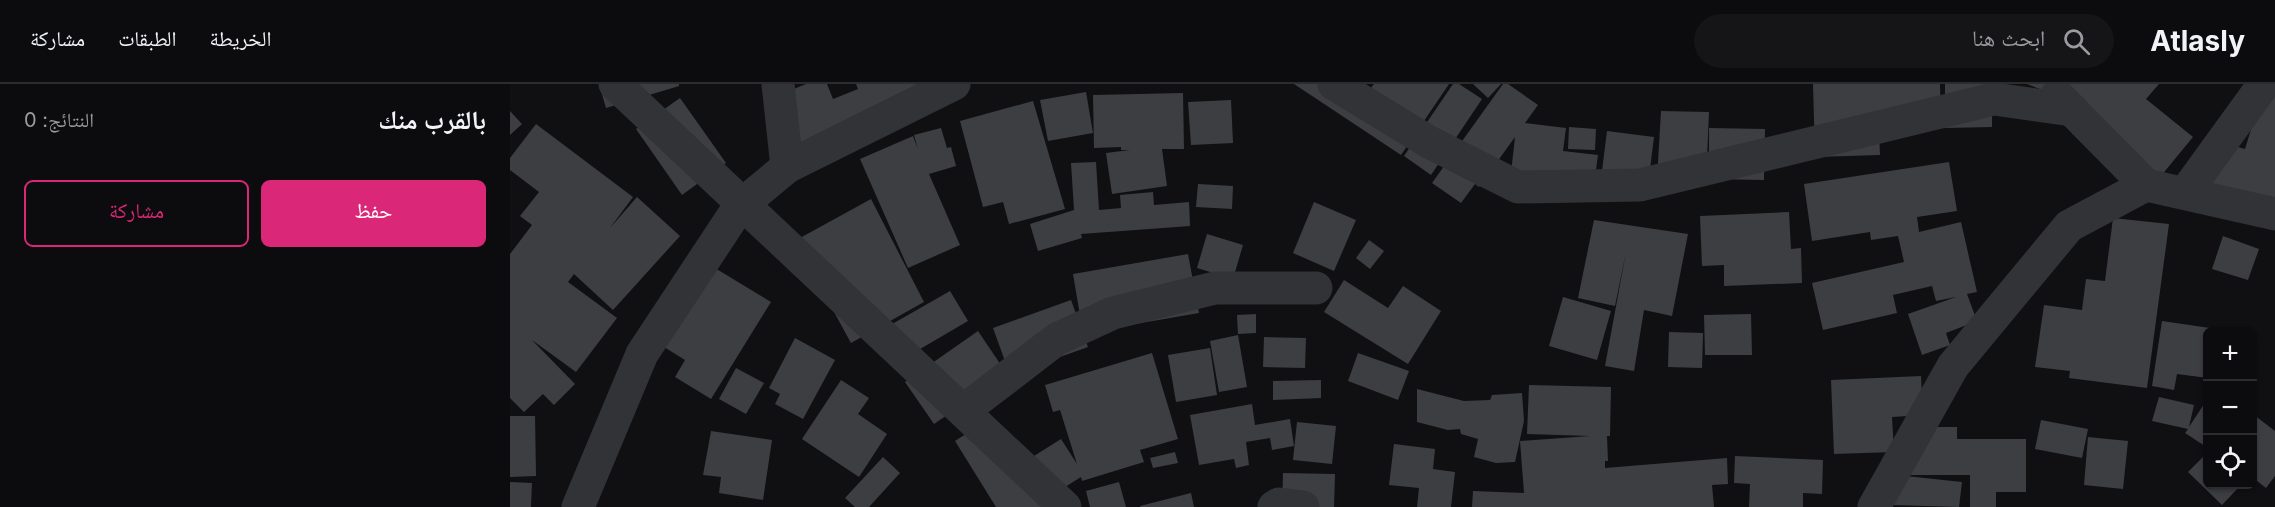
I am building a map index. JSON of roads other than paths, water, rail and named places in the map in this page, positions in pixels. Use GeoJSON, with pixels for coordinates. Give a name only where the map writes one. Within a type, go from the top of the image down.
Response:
{"type":"FeatureCollection","features":[{"type":"Feature","properties":{"kind":"street"},"geometry":{"type":"LineString","coordinates":[[615,84],[1065,507]]}},
{"type":"Feature","properties":{"kind":"street"},"geometry":{"type":"LineString","coordinates":[[778,84],[787,167]]}},
{"type":"Feature","properties":{"kind":"street"},"geometry":{"type":"LineString","coordinates":[[578,507],[642,354],[743,204],[787,167],[954,84]]}},
{"type":"Feature","properties":{"kind":"street"},"geometry":{"type":"LineString","coordinates":[[1334,84],[1429,142],[1518,188],[1640,185],[1994,99],[2072,110]]}},
{"type":"Feature","properties":{"kind":"street"},"geometry":{"type":"LineString","coordinates":[[2046,84],[2146,185],[2275,214]]}},
{"type":"Feature","properties":{"kind":"street"},"geometry":{"type":"LineString","coordinates":[[2185,193],[2264,84]]}},
{"type":"Feature","properties":{"kind":"street"},"geometry":{"type":"LineString","coordinates":[[1874,507],[1953,366],[2068,226],[2146,185]]}},
{"type":"Feature","properties":{"kind":"street"},"geometry":{"type":"LineString","coordinates":[[963,411],[1057,339],[1113,313],[1215,288],[1316,288]]}},
{"type":"Feature","properties":{"kind":"street"},"geometry":{"type":"LineString","coordinates":[[1274,507],[1279,504],[1303,507]]}}]}
